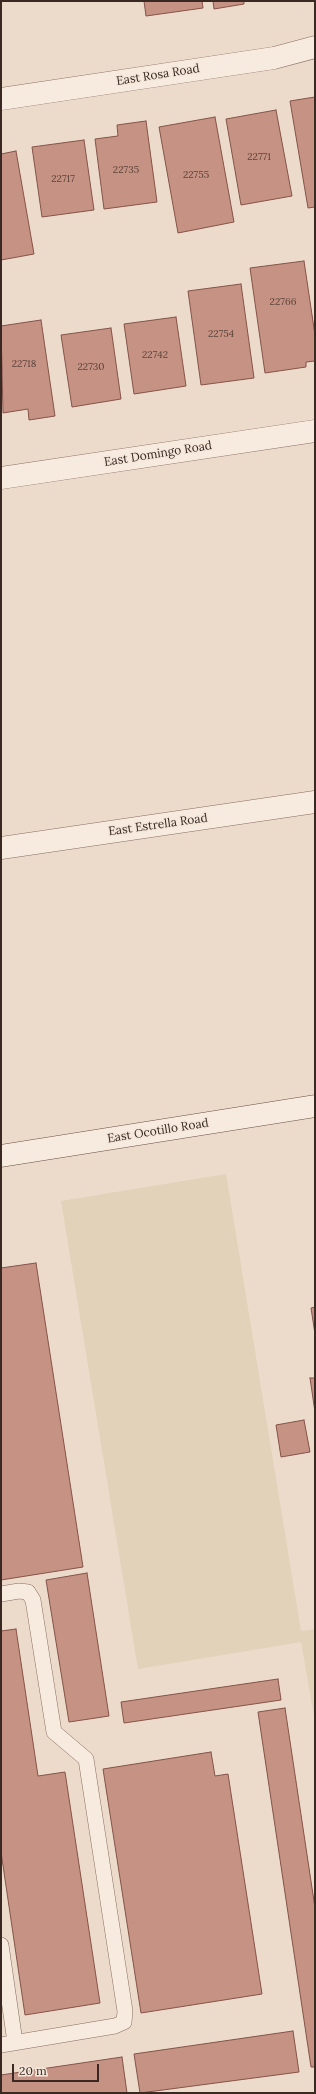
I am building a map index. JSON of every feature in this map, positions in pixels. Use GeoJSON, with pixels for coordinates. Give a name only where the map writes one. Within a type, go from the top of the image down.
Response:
{"type":"FeatureCollection","features":[{"type":"Feature","properties":{"kind":"street","name":"East Rosa Road"},"geometry":{"type":"LineString","coordinates":[[1,99],[274,58],[315,47]]}},
{"type":"Feature","properties":{"kind":"street","name":"East Domingo Road"},"geometry":{"type":"LineString","coordinates":[[1,478],[315,431]]}},
{"type":"Feature","properties":{"kind":"street","name":"East Estrella Road"},"geometry":{"type":"LineString","coordinates":[[1,848],[315,802]]}},
{"type":"Feature","properties":{"kind":"street","name":"East Ocotillo Road"},"geometry":{"type":"LineString","coordinates":[[1,1156],[315,1106]]}},
{"type":"Feature","properties":{"kind":"lane"},"geometry":{"type":"LineString","coordinates":[[1,1594],[19,1591],[28,1592],[33,1600],[54,1732],[86,1759],[125,2011],[124,2022],[115,2026],[8,2043],[1,1945]]}},
{"type":"Feature","properties":{"kind":"shaded area"},"geometry":{"type":"Polygon","coordinates":[[[226,1174],[301,1631],[315,1629],[315,1722],[301,1642],[138,1669],[61,1201],[226,1174]]]}},
{"type":"Feature","properties":{"kind":"building"},"geometry":{"type":"Polygon","coordinates":[[[144,1],[202,1],[203,8],[146,16],[144,1]]]}},
{"type":"Feature","properties":{"kind":"building"},"geometry":{"type":"Polygon","coordinates":[[[213,1],[244,1],[244,4],[214,9],[213,1]]]}},
{"type":"Feature","properties":{"kind":"building"},"geometry":{"type":"Polygon","coordinates":[[[315,97],[315,207],[308,208],[290,101],[315,97]]]}},
{"type":"Feature","properties":{"kind":"building"},"geometry":{"type":"Polygon","coordinates":[[[276,110],[292,196],[241,205],[226,119],[276,110]]]}},
{"type":"Feature","properties":{"kind":"building"},"geometry":{"type":"Polygon","coordinates":[[[215,117],[234,222],[178,233],[159,127],[215,117]]]}},
{"type":"Feature","properties":{"kind":"building"},"geometry":{"type":"Polygon","coordinates":[[[146,121],[157,202],[104,209],[95,139],[118,136],[117,125],[146,121]]]}},
{"type":"Feature","properties":{"kind":"building"},"geometry":{"type":"Polygon","coordinates":[[[84,140],[94,210],[42,217],[32,147],[84,140]]]}},
{"type":"Feature","properties":{"kind":"building"},"geometry":{"type":"Polygon","coordinates":[[[16,151],[34,254],[1,260],[1,154],[16,151]]]}},
{"type":"Feature","properties":{"kind":"building"},"geometry":{"type":"Polygon","coordinates":[[[304,261],[315,335],[315,361],[306,362],[306,367],[265,373],[250,268],[304,261]]]}},
{"type":"Feature","properties":{"kind":"building"},"geometry":{"type":"Polygon","coordinates":[[[241,284],[254,378],[201,385],[188,291],[241,284]]]}},
{"type":"Feature","properties":{"kind":"building"},"geometry":{"type":"Polygon","coordinates":[[[176,317],[186,386],[134,394],[124,324],[176,317]]]}},
{"type":"Feature","properties":{"kind":"building"},"geometry":{"type":"Polygon","coordinates":[[[41,320],[55,416],[29,420],[28,409],[3,413],[1,326],[41,320]]]}},
{"type":"Feature","properties":{"kind":"building"},"geometry":{"type":"Polygon","coordinates":[[[111,328],[121,399],[72,407],[61,335],[111,328]]]}},
{"type":"Feature","properties":{"kind":"building"},"geometry":{"type":"Polygon","coordinates":[[[36,1263],[83,1567],[1,1580],[1,1268],[36,1263]]]}},
{"type":"Feature","properties":{"kind":"building"},"geometry":{"type":"Polygon","coordinates":[[[315,1307],[315,1334],[311,1308],[315,1307]]]}},
{"type":"Feature","properties":{"kind":"building"},"geometry":{"type":"Polygon","coordinates":[[[310,1378],[315,1378],[315,1412],[310,1378]]]}},
{"type":"Feature","properties":{"kind":"building"},"geometry":{"type":"Polygon","coordinates":[[[304,1420],[310,1452],[281,1457],[276,1425],[304,1420]]]}},
{"type":"Feature","properties":{"kind":"building"},"geometry":{"type":"Polygon","coordinates":[[[87,1573],[109,1716],[69,1722],[46,1580],[87,1573]]]}},
{"type":"Feature","properties":{"kind":"building"},"geometry":{"type":"Polygon","coordinates":[[[16,1629],[38,1776],[65,1772],[100,2003],[25,2015],[1,1852],[1,1631],[16,1629]]]}},
{"type":"Feature","properties":{"kind":"building"},"geometry":{"type":"Polygon","coordinates":[[[278,1679],[281,1700],[124,1723],[121,1702],[278,1679]]]}},
{"type":"Feature","properties":{"kind":"building"},"geometry":{"type":"Polygon","coordinates":[[[285,1708],[315,1908],[315,2067],[311,2067],[258,1712],[285,1708]]]}},
{"type":"Feature","properties":{"kind":"building"},"geometry":{"type":"Polygon","coordinates":[[[211,1752],[215,1776],[228,1774],[262,1994],[141,2013],[103,1769],[211,1752]]]}},
{"type":"Feature","properties":{"kind":"building"},"geometry":{"type":"Polygon","coordinates":[[[293,2031],[299,2072],[140,2093],[134,2054],[293,2031]]]}},
{"type":"Feature","properties":{"kind":"building"},"geometry":{"type":"Polygon","coordinates":[[[122,2057],[127,2093],[1,2093],[1,2075],[122,2057]]]}}]}
